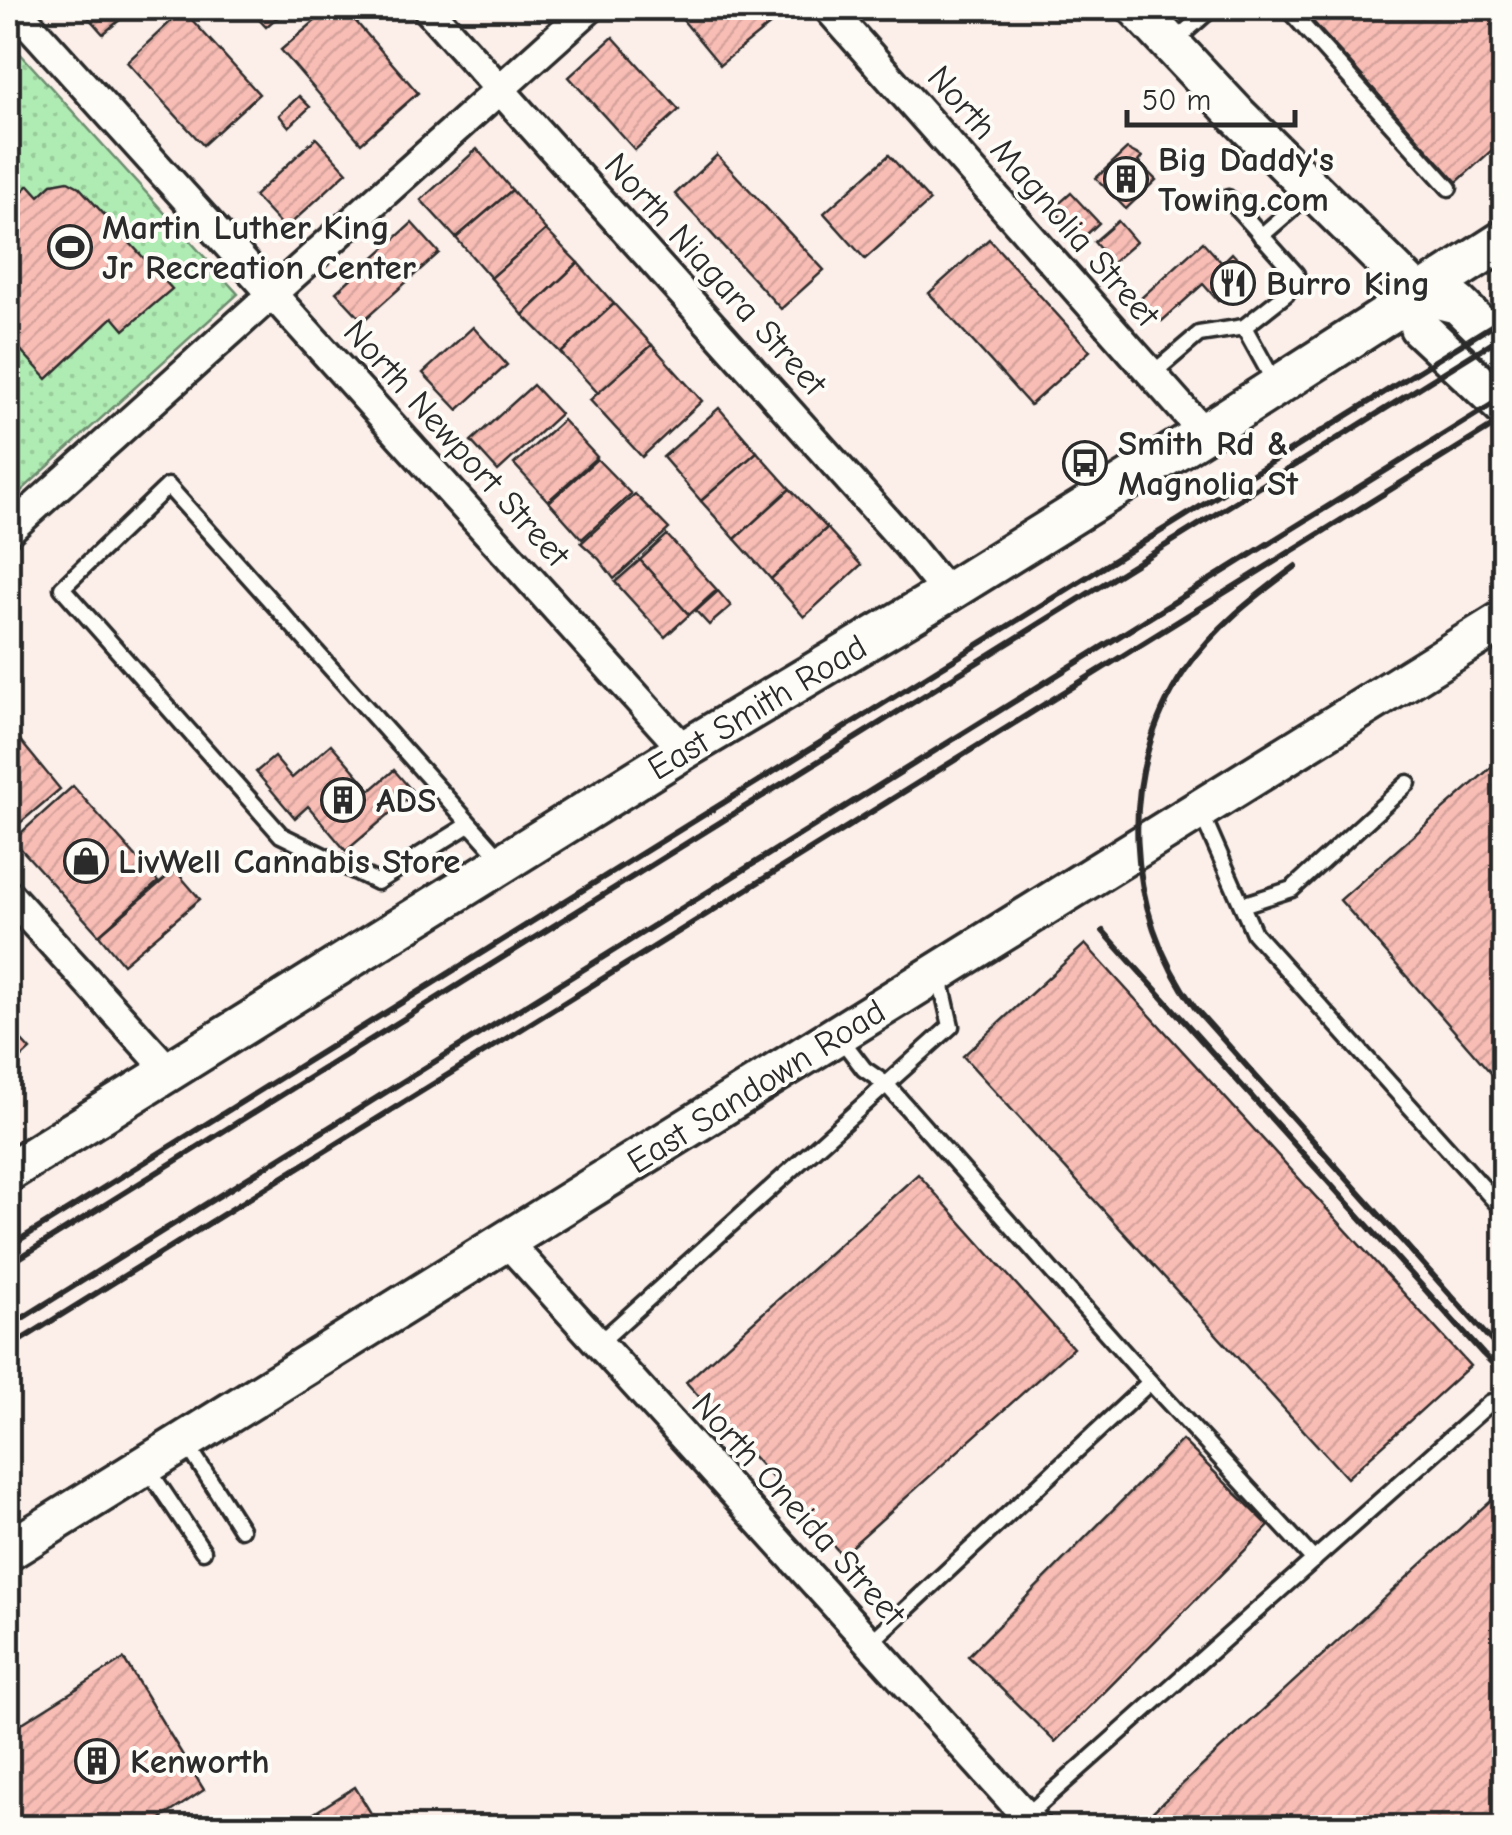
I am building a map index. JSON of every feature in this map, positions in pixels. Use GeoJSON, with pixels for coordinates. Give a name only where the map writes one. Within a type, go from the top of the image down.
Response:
{"type":"FeatureCollection","features":[{"type":"Feature","properties":{"kind":"street","name":"North Newport Street"},"geometry":{"type":"LineString","coordinates":[[14,8],[684,750]]}},
{"type":"Feature","properties":{"kind":"street","name":"North Niagara Street"},"geometry":{"type":"LineString","coordinates":[[427,8],[907,544],[946,594]]}},
{"type":"Feature","properties":{"kind":"street"},"geometry":{"type":"LineString","coordinates":[[8,531],[590,8]]}},
{"type":"Feature","properties":{"kind":"street","name":"North Magnolia Street"},"geometry":{"type":"LineString","coordinates":[[828,8],[1204,433]]}},
{"type":"Feature","properties":{"kind":"street"},"geometry":{"type":"LineString","coordinates":[[1137,8],[1418,294],[1458,304],[1504,349]]}},
{"type":"Feature","properties":{"kind":"street","name":"East Smith Road"},"geometry":{"type":"LineString","coordinates":[[8,1172],[684,750],[946,594],[1504,240]]}},
{"type":"Feature","properties":{"kind":"street"},"geometry":{"type":"LineString","coordinates":[[1418,294],[1419,327],[1504,408]]}},
{"type":"Feature","properties":{"kind":"street","name":"East Sandown Road"},"geometry":{"type":"LineString","coordinates":[[8,1551],[1504,620]]}},
{"type":"Feature","properties":{"kind":"street"},"geometry":{"type":"LineString","coordinates":[[8,894],[169,1071]]}},
{"type":"Feature","properties":{"kind":"street","name":"North Oneida Street"},"geometry":{"type":"LineString","coordinates":[[506,1241],[1031,1822]]}},
{"type":"Feature","properties":{"kind":"lane"},"geometry":{"type":"LineString","coordinates":[[1170,44],[1212,8]]}},
{"type":"Feature","properties":{"kind":"lane"},"geometry":{"type":"LineString","coordinates":[[1287,8],[1449,188]]}},
{"type":"Feature","properties":{"kind":"lane"},"geometry":{"type":"LineString","coordinates":[[1261,236],[1313,191]]}},
{"type":"Feature","properties":{"kind":"lane"},"geometry":{"type":"LineString","coordinates":[[1152,374],[1199,334],[1244,327],[1286,294],[1296,274],[1228,198]]}},
{"type":"Feature","properties":{"kind":"lane"},"geometry":{"type":"LineString","coordinates":[[1244,327],[1277,386]]}},
{"type":"Feature","properties":{"kind":"lane"},"geometry":{"type":"LineString","coordinates":[[470,824],[378,882],[280,835],[62,588],[168,486],[504,862]]}},
{"type":"Feature","properties":{"kind":"lane"},"geometry":{"type":"LineString","coordinates":[[1242,905],[1292,889],[1408,782]]}},
{"type":"Feature","properties":{"kind":"lane"},"geometry":{"type":"LineString","coordinates":[[1200,810],[1254,933],[1504,1211]]}},
{"type":"Feature","properties":{"kind":"lane"},"geometry":{"type":"LineString","coordinates":[[599,1343],[951,1026],[939,972]]}},
{"type":"Feature","properties":{"kind":"lane"},"geometry":{"type":"LineString","coordinates":[[838,1035],[864,1070],[886,1084],[1314,1560]]}},
{"type":"Feature","properties":{"kind":"lane"},"geometry":{"type":"LineString","coordinates":[[870,1644],[1150,1382]]}},
{"type":"Feature","properties":{"kind":"lane"},"geometry":{"type":"LineString","coordinates":[[1031,1822],[1491,1402]]}},
{"type":"Feature","properties":{"kind":"lane"},"geometry":{"type":"LineString","coordinates":[[185,1441],[242,1529]]}},
{"type":"Feature","properties":{"kind":"lane"},"geometry":{"type":"LineString","coordinates":[[146,1465],[203,1551]]}},
{"type":"Feature","properties":{"kind":"green space"},"geometry":{"type":"Polygon","coordinates":[[[8,40],[238,294],[8,503],[8,40]]]}},
{"type":"Feature","properties":{"kind":"building"},"geometry":{"type":"Polygon","coordinates":[[[80,8],[134,8],[103,34],[80,8]]]}},
{"type":"Feature","properties":{"kind":"building"},"geometry":{"type":"Polygon","coordinates":[[[248,8],[288,8],[266,27],[248,8]]]}},
{"type":"Feature","properties":{"kind":"building"},"geometry":{"type":"Polygon","coordinates":[[[330,8],[344,8],[418,93],[361,143],[281,50],[330,8]]]}},
{"type":"Feature","properties":{"kind":"building"},"geometry":{"type":"Polygon","coordinates":[[[673,8],[760,8],[772,23],[720,65],[673,8]]]}},
{"type":"Feature","properties":{"kind":"building"},"geometry":{"type":"Polygon","coordinates":[[[1301,8],[1504,8],[1504,139],[1457,182],[1301,8]]]}},
{"type":"Feature","properties":{"kind":"building"},"geometry":{"type":"Polygon","coordinates":[[[183,10],[259,94],[203,145],[127,62],[183,10]]]}},
{"type":"Feature","properties":{"kind":"building"},"geometry":{"type":"Polygon","coordinates":[[[613,37],[679,110],[635,150],[569,77],[613,37]]]}},
{"type":"Feature","properties":{"kind":"building"},"geometry":{"type":"Polygon","coordinates":[[[299,96],[310,107],[289,127],[279,115],[299,96]]]}},
{"type":"Feature","properties":{"kind":"building"},"geometry":{"type":"Polygon","coordinates":[[[316,138],[347,172],[285,229],[254,196],[316,138]]]}},
{"type":"Feature","properties":{"kind":"building"},"geometry":{"type":"Polygon","coordinates":[[[477,149],[512,190],[456,238],[421,200],[477,149]]]}},
{"type":"Feature","properties":{"kind":"building","name":"Big Daddy's Towing.com"},"geometry":{"type":"Polygon","coordinates":[[[1127,149],[1142,157],[1138,162],[1156,180],[1126,209],[1096,178],[1127,149]]]}},
{"type":"Feature","properties":{"kind":"building"},"geometry":{"type":"Polygon","coordinates":[[[717,155],[824,270],[781,309],[675,194],[717,155]]]}},
{"type":"Feature","properties":{"kind":"building"},"geometry":{"type":"Polygon","coordinates":[[[889,155],[930,201],[865,259],[824,213],[889,155]]]}},
{"type":"Feature","properties":{"kind":"building","name":"Martin Luther King Jr Recreation Center"},"geometry":{"type":"Polygon","coordinates":[[[68,181],[79,187],[172,289],[124,330],[113,317],[47,379],[8,336],[8,205],[29,185],[39,196],[52,184],[68,181]]]}},
{"type":"Feature","properties":{"kind":"building"},"geometry":{"type":"Polygon","coordinates":[[[512,190],[546,230],[491,278],[456,238],[512,190]]]}},
{"type":"Feature","properties":{"kind":"building"},"geometry":{"type":"Polygon","coordinates":[[[1071,193],[1099,223],[1082,239],[1053,209],[1071,193]]]}},
{"type":"Feature","properties":{"kind":"building"},"geometry":{"type":"Polygon","coordinates":[[[1118,221],[1136,242],[1112,263],[1094,242],[1118,221]]]}},
{"type":"Feature","properties":{"kind":"building"},"geometry":{"type":"Polygon","coordinates":[[[412,223],[439,253],[363,321],[336,292],[412,223]]]}},
{"type":"Feature","properties":{"kind":"building"},"geometry":{"type":"Polygon","coordinates":[[[546,230],[578,263],[523,315],[491,278],[546,230]]]}},
{"type":"Feature","properties":{"kind":"building"},"geometry":{"type":"Polygon","coordinates":[[[989,239],[1090,351],[1030,405],[929,293],[989,239]]]}},
{"type":"Feature","properties":{"kind":"building"},"geometry":{"type":"Polygon","coordinates":[[[1203,242],[1222,263],[1232,253],[1250,273],[1218,301],[1203,284],[1162,321],[1141,298],[1203,242]]]}},
{"type":"Feature","properties":{"kind":"building"},"geometry":{"type":"Polygon","coordinates":[[[578,263],[614,304],[561,353],[523,315],[578,263]]]}},
{"type":"Feature","properties":{"kind":"building"},"geometry":{"type":"Polygon","coordinates":[[[614,304],[652,345],[599,394],[561,353],[614,304]]]}},
{"type":"Feature","properties":{"kind":"building"},"geometry":{"type":"Polygon","coordinates":[[[473,327],[507,365],[458,410],[423,373],[473,327]]]}},
{"type":"Feature","properties":{"kind":"building"},"geometry":{"type":"Polygon","coordinates":[[[652,345],[702,401],[642,457],[590,400],[652,345]]]}},
{"type":"Feature","properties":{"kind":"building"},"geometry":{"type":"Polygon","coordinates":[[[533,385],[560,414],[498,471],[471,441],[533,385]]]}},
{"type":"Feature","properties":{"kind":"building"},"geometry":{"type":"Polygon","coordinates":[[[719,408],[757,452],[701,501],[663,457],[719,408]]]}},
{"type":"Feature","properties":{"kind":"building"},"geometry":{"type":"Polygon","coordinates":[[[563,420],[597,457],[548,501],[514,464],[563,420]]]}},
{"type":"Feature","properties":{"kind":"building"},"geometry":{"type":"Polygon","coordinates":[[[757,452],[790,489],[735,539],[701,501],[757,452]]]}},
{"type":"Feature","properties":{"kind":"building"},"geometry":{"type":"Polygon","coordinates":[[[597,459],[631,494],[582,539],[549,502],[597,459]]]}},
{"type":"Feature","properties":{"kind":"building"},"geometry":{"type":"Polygon","coordinates":[[[790,489],[827,528],[771,579],[735,539],[790,489]]]}},
{"type":"Feature","properties":{"kind":"building"},"geometry":{"type":"Polygon","coordinates":[[[635,494],[669,529],[614,579],[581,543],[635,494]]]}},
{"type":"Feature","properties":{"kind":"building"},"geometry":{"type":"Polygon","coordinates":[[[827,528],[861,565],[804,617],[771,579],[827,528]]]}},
{"type":"Feature","properties":{"kind":"building"},"geometry":{"type":"Polygon","coordinates":[[[667,535],[717,590],[689,615],[640,560],[667,535]]]}},
{"type":"Feature","properties":{"kind":"building"},"geometry":{"type":"Polygon","coordinates":[[[640,560],[689,615],[665,637],[615,582],[640,560]]]}},
{"type":"Feature","properties":{"kind":"building"},"geometry":{"type":"Polygon","coordinates":[[[718,591],[731,606],[709,625],[696,611],[718,591]]]}},
{"type":"Feature","properties":{"kind":"building"},"geometry":{"type":"Polygon","coordinates":[[[14,733],[60,789],[13,829],[8,822],[8,738],[14,733]]]}},
{"type":"Feature","properties":{"kind":"building","name":"ADS"},"geometry":{"type":"Polygon","coordinates":[[[331,744],[371,790],[394,770],[414,793],[346,851],[308,806],[295,818],[256,772],[274,757],[292,778],[331,744]]]}},
{"type":"Feature","properties":{"kind":"building"},"geometry":{"type":"Polygon","coordinates":[[[1504,756],[1504,1088],[1340,900],[1504,756]]]}},
{"type":"Feature","properties":{"kind":"building","name":"LivWell Cannabis Store"},"geometry":{"type":"Polygon","coordinates":[[[73,786],[158,882],[99,935],[13,840],[73,786]]]}},
{"type":"Feature","properties":{"kind":"building"},"geometry":{"type":"Polygon","coordinates":[[[175,870],[200,899],[123,964],[99,935],[175,870]]]}},
{"type":"Feature","properties":{"kind":"building"},"geometry":{"type":"Polygon","coordinates":[[[1085,944],[1470,1366],[1347,1478],[963,1056],[1085,944]]]}},
{"type":"Feature","properties":{"kind":"building"},"geometry":{"type":"Polygon","coordinates":[[[8,1026],[30,1050],[8,1070],[8,1026]]]}},
{"type":"Feature","properties":{"kind":"building"},"geometry":{"type":"Polygon","coordinates":[[[918,1174],[1073,1348],[842,1555],[686,1382],[918,1174]]]}},
{"type":"Feature","properties":{"kind":"building"},"geometry":{"type":"Polygon","coordinates":[[[1182,1440],[1269,1526],[1055,1742],[968,1656],[1182,1440]]]}},
{"type":"Feature","properties":{"kind":"building"},"geometry":{"type":"Polygon","coordinates":[[[1504,1488],[1504,1828],[1138,1828],[1137,1826],[1504,1488]]]}},
{"type":"Feature","properties":{"kind":"building","name":"Kenworth"},"geometry":{"type":"Polygon","coordinates":[[[124,1659],[204,1790],[147,1828],[8,1828],[8,1732],[124,1659]]]}},
{"type":"Feature","properties":{"kind":"building","name":"Kenworth"},"geometry":{"type":"Polygon","coordinates":[[[355,1787],[380,1828],[291,1828],[355,1787]]]}},
{"type":"Feature","properties":{"kind":"railway"},"geometry":{"type":"LineString","coordinates":[[8,1247],[1504,318]]}},
{"type":"Feature","properties":{"kind":"railway"},"geometry":{"type":"LineString","coordinates":[[8,1265],[1504,335]]}},
{"type":"Feature","properties":{"kind":"railway"},"geometry":{"type":"LineString","coordinates":[[8,1327],[1504,397]]}},
{"type":"Feature","properties":{"kind":"railway"},"geometry":{"type":"LineString","coordinates":[[8,1348],[1504,419]]}},
{"type":"Feature","properties":{"kind":"railway"},"geometry":{"type":"LineString","coordinates":[[1296,566],[1250,601],[1209,640],[1185,670],[1163,710],[1147,752],[1139,796],[1142,885],[1171,970],[1195,1008],[1504,1355]]}},
{"type":"Feature","properties":{"kind":"railway"},"geometry":{"type":"LineString","coordinates":[[1103,931],[1504,1375]]}},
{"type":"Feature","properties":{"kind":"place","name":"Big Daddy's Towing.com"},"geometry":{"type":"Point","coordinates":[1126,179]}},
{"type":"Feature","properties":{"kind":"place","name":"Martin Luther King Jr Recreation Center"},"geometry":{"type":"Point","coordinates":[70,247]}},
{"type":"Feature","properties":{"kind":"place","name":"Burro King"},"geometry":{"type":"Point","coordinates":[1233,283]}},
{"type":"Feature","properties":{"kind":"place","name":"Smith Rd & Magnolia St"},"geometry":{"type":"Point","coordinates":[1085,463]}},
{"type":"Feature","properties":{"kind":"place","name":"ADS"},"geometry":{"type":"Point","coordinates":[343,800]}},
{"type":"Feature","properties":{"kind":"place","name":"LivWell Cannabis Store"},"geometry":{"type":"Point","coordinates":[86,861]}},
{"type":"Feature","properties":{"kind":"place","name":"Kenworth"},"geometry":{"type":"Point","coordinates":[97,1761]}}]}
